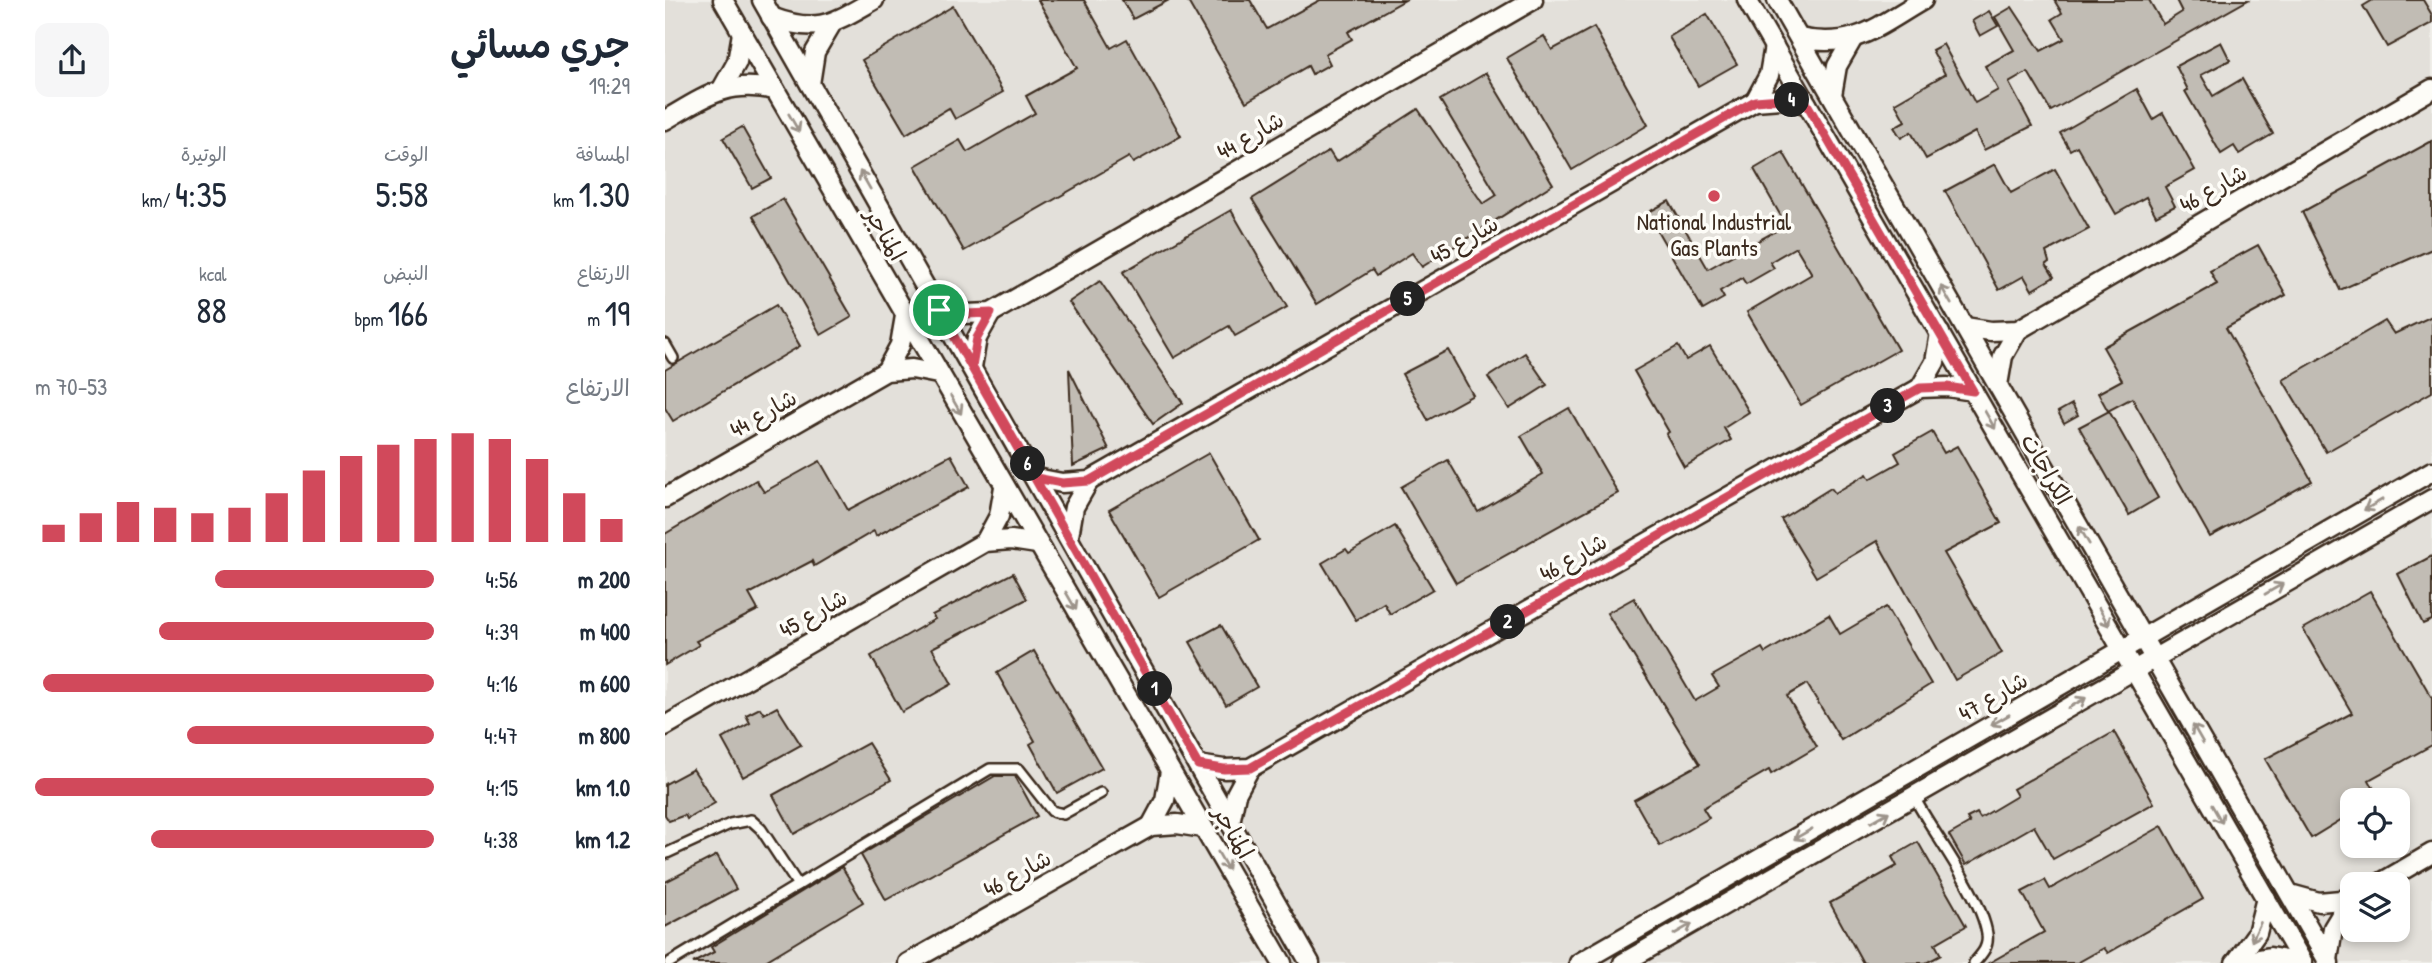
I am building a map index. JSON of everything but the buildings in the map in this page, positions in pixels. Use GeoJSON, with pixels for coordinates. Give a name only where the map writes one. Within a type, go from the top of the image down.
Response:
{"type":"FeatureCollection","features":[{"type":"Feature","properties":{"kind":"street","name":"المناجر"},"geometry":{"type":"LineString","coordinates":[[723,0],[1282,963]]}},
{"type":"Feature","properties":{"kind":"street","name":"المناجر"},"geometry":{"type":"LineString","coordinates":[[762,0],[1310,963]]}},
{"type":"Feature","properties":{"kind":"street"},"geometry":{"type":"LineString","coordinates":[[771,17],[800,25],[831,24],[874,0]]}},
{"type":"Feature","properties":{"kind":"street","name":"شارع 44"},"geometry":{"type":"LineString","coordinates":[[991,313],[1533,0]]}},
{"type":"Feature","properties":{"kind":"street","name":"الكراجات"},"geometry":{"type":"LineString","coordinates":[[1747,0],[2302,963]]}},
{"type":"Feature","properties":{"kind":"street","name":"الكراجات"},"geometry":{"type":"LineString","coordinates":[[1777,0],[2329,961]]}},
{"type":"Feature","properties":{"kind":"street"},"geometry":{"type":"LineString","coordinates":[[1799,38],[1825,42],[1852,40],[1923,0]]}},
{"type":"Feature","properties":{"kind":"street"},"geometry":{"type":"LineString","coordinates":[[810,84],[815,52],[831,24]]}},
{"type":"Feature","properties":{"kind":"street"},"geometry":{"type":"LineString","coordinates":[[723,88],[737,62],[742,33]]}},
{"type":"Feature","properties":{"kind":"street"},"geometry":{"type":"LineString","coordinates":[[1832,95],[1837,66],[1852,40]]}},
{"type":"Feature","properties":{"kind":"street"},"geometry":{"type":"LineString","coordinates":[[1755,101],[1769,75],[1774,46]]}},
{"type":"Feature","properties":{"kind":"street"},"geometry":{"type":"LineString","coordinates":[[665,120],[723,88],[749,85],[775,90]]}},
{"type":"Feature","properties":{"kind":"street","name":"شارع 46"},"geometry":{"type":"LineString","coordinates":[[2018,330],[2432,89]]}},
{"type":"Feature","properties":{"kind":"street","name":"شارع 45"},"geometry":{"type":"LineString","coordinates":[[1036,478],[1062,483],[1089,481],[1755,101],[1781,99],[1807,104]]}},
{"type":"Feature","properties":{"kind":"street"},"geometry":{"type":"LineString","coordinates":[[939,310],[965,314],[991,313]]}},
{"type":"Feature","properties":{"kind":"street"},"geometry":{"type":"LineString","coordinates":[[972,367],[977,338],[991,313]]}},
{"type":"Feature","properties":{"kind":"street"},"geometry":{"type":"LineString","coordinates":[[886,371],[900,345],[905,316]]}},
{"type":"Feature","properties":{"kind":"street"},"geometry":{"type":"LineString","coordinates":[[1965,327],[1991,331],[2018,330]]}},
{"type":"Feature","properties":{"kind":"street"},"geometry":{"type":"LineString","coordinates":[[1998,385],[2004,356],[2018,330]]}},
{"type":"Feature","properties":{"kind":"street"},"geometry":{"type":"LineString","coordinates":[[1920,388],[1935,362],[1940,333]]}},
{"type":"Feature","properties":{"kind":"street","name":"شارع 44"},"geometry":{"type":"LineString","coordinates":[[665,498],[886,371],[912,369],[938,374]]}},
{"type":"Feature","properties":{"kind":"street","name":"شارع 46"},"geometry":{"type":"LineString","coordinates":[[1250,768],[1920,388],[1947,387],[1973,391]]}},
{"type":"Feature","properties":{"kind":"street","name":"شارع 47"},"geometry":{"type":"LineString","coordinates":[[1579,963],[2432,471]]}},
{"type":"Feature","properties":{"kind":"street"},"geometry":{"type":"LineString","coordinates":[[1069,536],[1074,507],[1089,481]]}},
{"type":"Feature","properties":{"kind":"street"},"geometry":{"type":"LineString","coordinates":[[985,542],[999,516],[1004,487]]}},
{"type":"Feature","properties":{"kind":"street","name":"شارع 47"},"geometry":{"type":"LineString","coordinates":[[1623,963],[2432,499]]}},
{"type":"Feature","properties":{"kind":"street","name":"شارع 45"},"geometry":{"type":"LineString","coordinates":[[665,726],[985,542],[1011,540],[1037,544]]}},
{"type":"Feature","properties":{"kind":"street"},"geometry":{"type":"LineString","coordinates":[[1198,765],[1224,769],[1250,768]]}},
{"type":"Feature","properties":{"kind":"street"},"geometry":{"type":"LineString","coordinates":[[1230,822],[1236,793],[1250,768]]}},
{"type":"Feature","properties":{"kind":"street"},"geometry":{"type":"LineString","coordinates":[[1151,826],[1165,800],[1170,771]]}},
{"type":"Feature","properties":{"kind":"street","name":"شارع 46"},"geometry":{"type":"LineString","coordinates":[[908,963],[1151,826],[1177,824],[1203,828]]}},
{"type":"Feature","properties":{"kind":"street"},"geometry":{"type":"LineString","coordinates":[[2400,872],[2432,853]]}},
{"type":"Feature","properties":{"kind":"street"},"geometry":{"type":"LineString","coordinates":[[2290,894],[2319,902],[2340,901]]}},
{"type":"Feature","properties":{"kind":"street"},"geometry":{"type":"LineString","coordinates":[[2236,963],[2257,933],[2266,898]]}},
{"type":"Feature","properties":{"kind":"street"},"geometry":{"type":"LineString","coordinates":[[2329,961],[2333,928],[2340,917]]}},
{"type":"Feature","properties":{"kind":"street"},"geometry":{"type":"LineString","coordinates":[[2236,963],[2270,957],[2302,963]]}},
{"type":"Feature","properties":{"kind":"lane"},"geometry":{"type":"LineString","coordinates":[[665,344],[673,358]]}},
{"type":"Feature","properties":{"kind":"lane"},"geometry":{"type":"LineString","coordinates":[[669,963],[990,769],[1019,769],[1052,811],[1063,814],[1101,793]]}},
{"type":"Feature","properties":{"kind":"lane"},"geometry":{"type":"LineString","coordinates":[[1915,797],[1975,900],[1987,935],[1986,950],[1974,963]]}},
{"type":"Feature","properties":{"kind":"lane"},"geometry":{"type":"LineString","coordinates":[[665,854],[730,824],[751,820],[761,829],[798,885]]}},
{"type":"Feature","properties":{"kind":"shaded area"},"geometry":{"type":"Polygon","coordinates":[[[665,0],[2432,0],[2432,963],[665,963],[665,0]]]}},
{"type":"Feature","properties":{"kind":"place","name":"National Industrial Gas Plants"},"geometry":{"type":"Point","coordinates":[1714,196]}},
{"type":"Feature","properties":{"kind":"route"},"geometry":{"type":"LineString","coordinates":[[1781,99],[1807,104],[1973,391],[1947,387],[1920,388],[1250,768],[1210,768],[1198,765],[939,310],[965,314],[991,313],[977,338],[972,367],[1036,478],[1062,483],[1089,481],[1755,101],[1781,99]]}}]}
